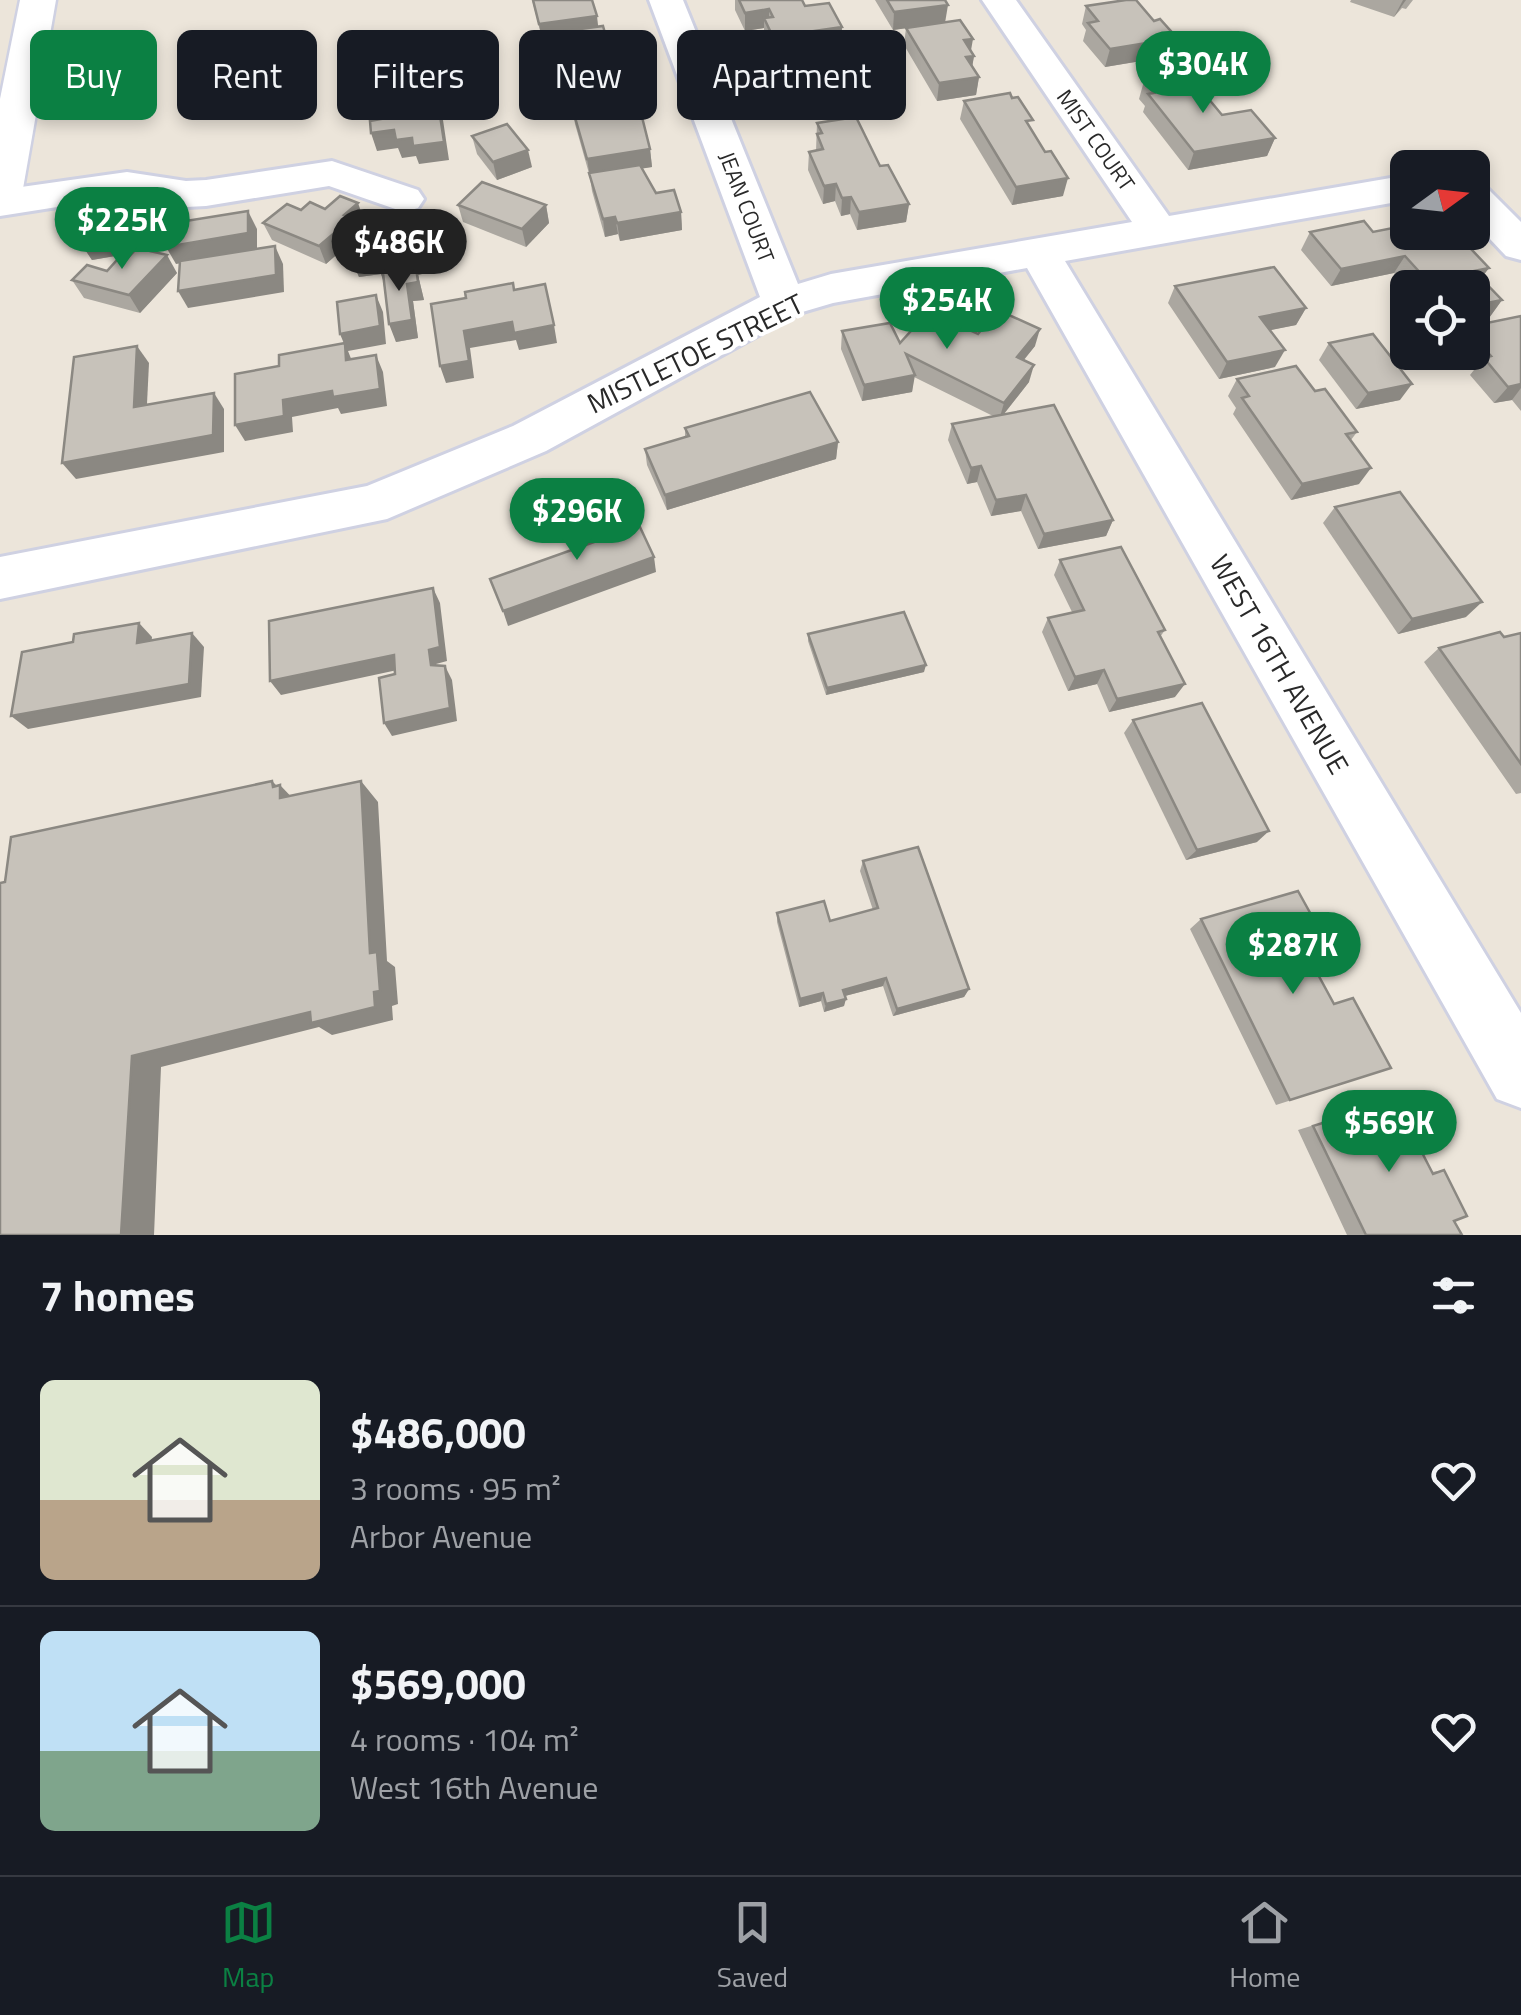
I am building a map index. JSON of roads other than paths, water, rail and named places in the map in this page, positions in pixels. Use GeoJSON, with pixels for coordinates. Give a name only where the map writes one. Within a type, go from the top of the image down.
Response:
{"type":"FeatureCollection","features":[{"type":"Feature","properties":{"kind":"main road"},"geometry":{"type":"LineString","coordinates":[[0,202],[38,0]]}},
{"type":"Feature","properties":{"kind":"street","name":"JEAN COURT"},"geometry":{"type":"LineString","coordinates":[[666,0],[784,303]]}},
{"type":"Feature","properties":{"kind":"street","name":"MIST COURT"},"geometry":{"type":"LineString","coordinates":[[1000,0],[1158,230]]}},
{"type":"Feature","properties":{"kind":"street"},"geometry":{"type":"LineString","coordinates":[[0,202],[127,184],[195,194],[332,173],[404,200]]}},
{"type":"Feature","properties":{"kind":"street","name":"MISTLETOE STREET"},"geometry":{"type":"LineString","coordinates":[[0,578],[370,505],[428,486],[525,440],[784,303],[831,290],[1390,189]]}},
{"type":"Feature","properties":{"kind":"street"},"geometry":{"type":"LineString","coordinates":[[1490,214],[1521,246]]}},
{"type":"Feature","properties":{"kind":"street","name":"WEST 16TH AVENUE"},"geometry":{"type":"LineString","coordinates":[[1039,252],[1521,1076]]}}]}
